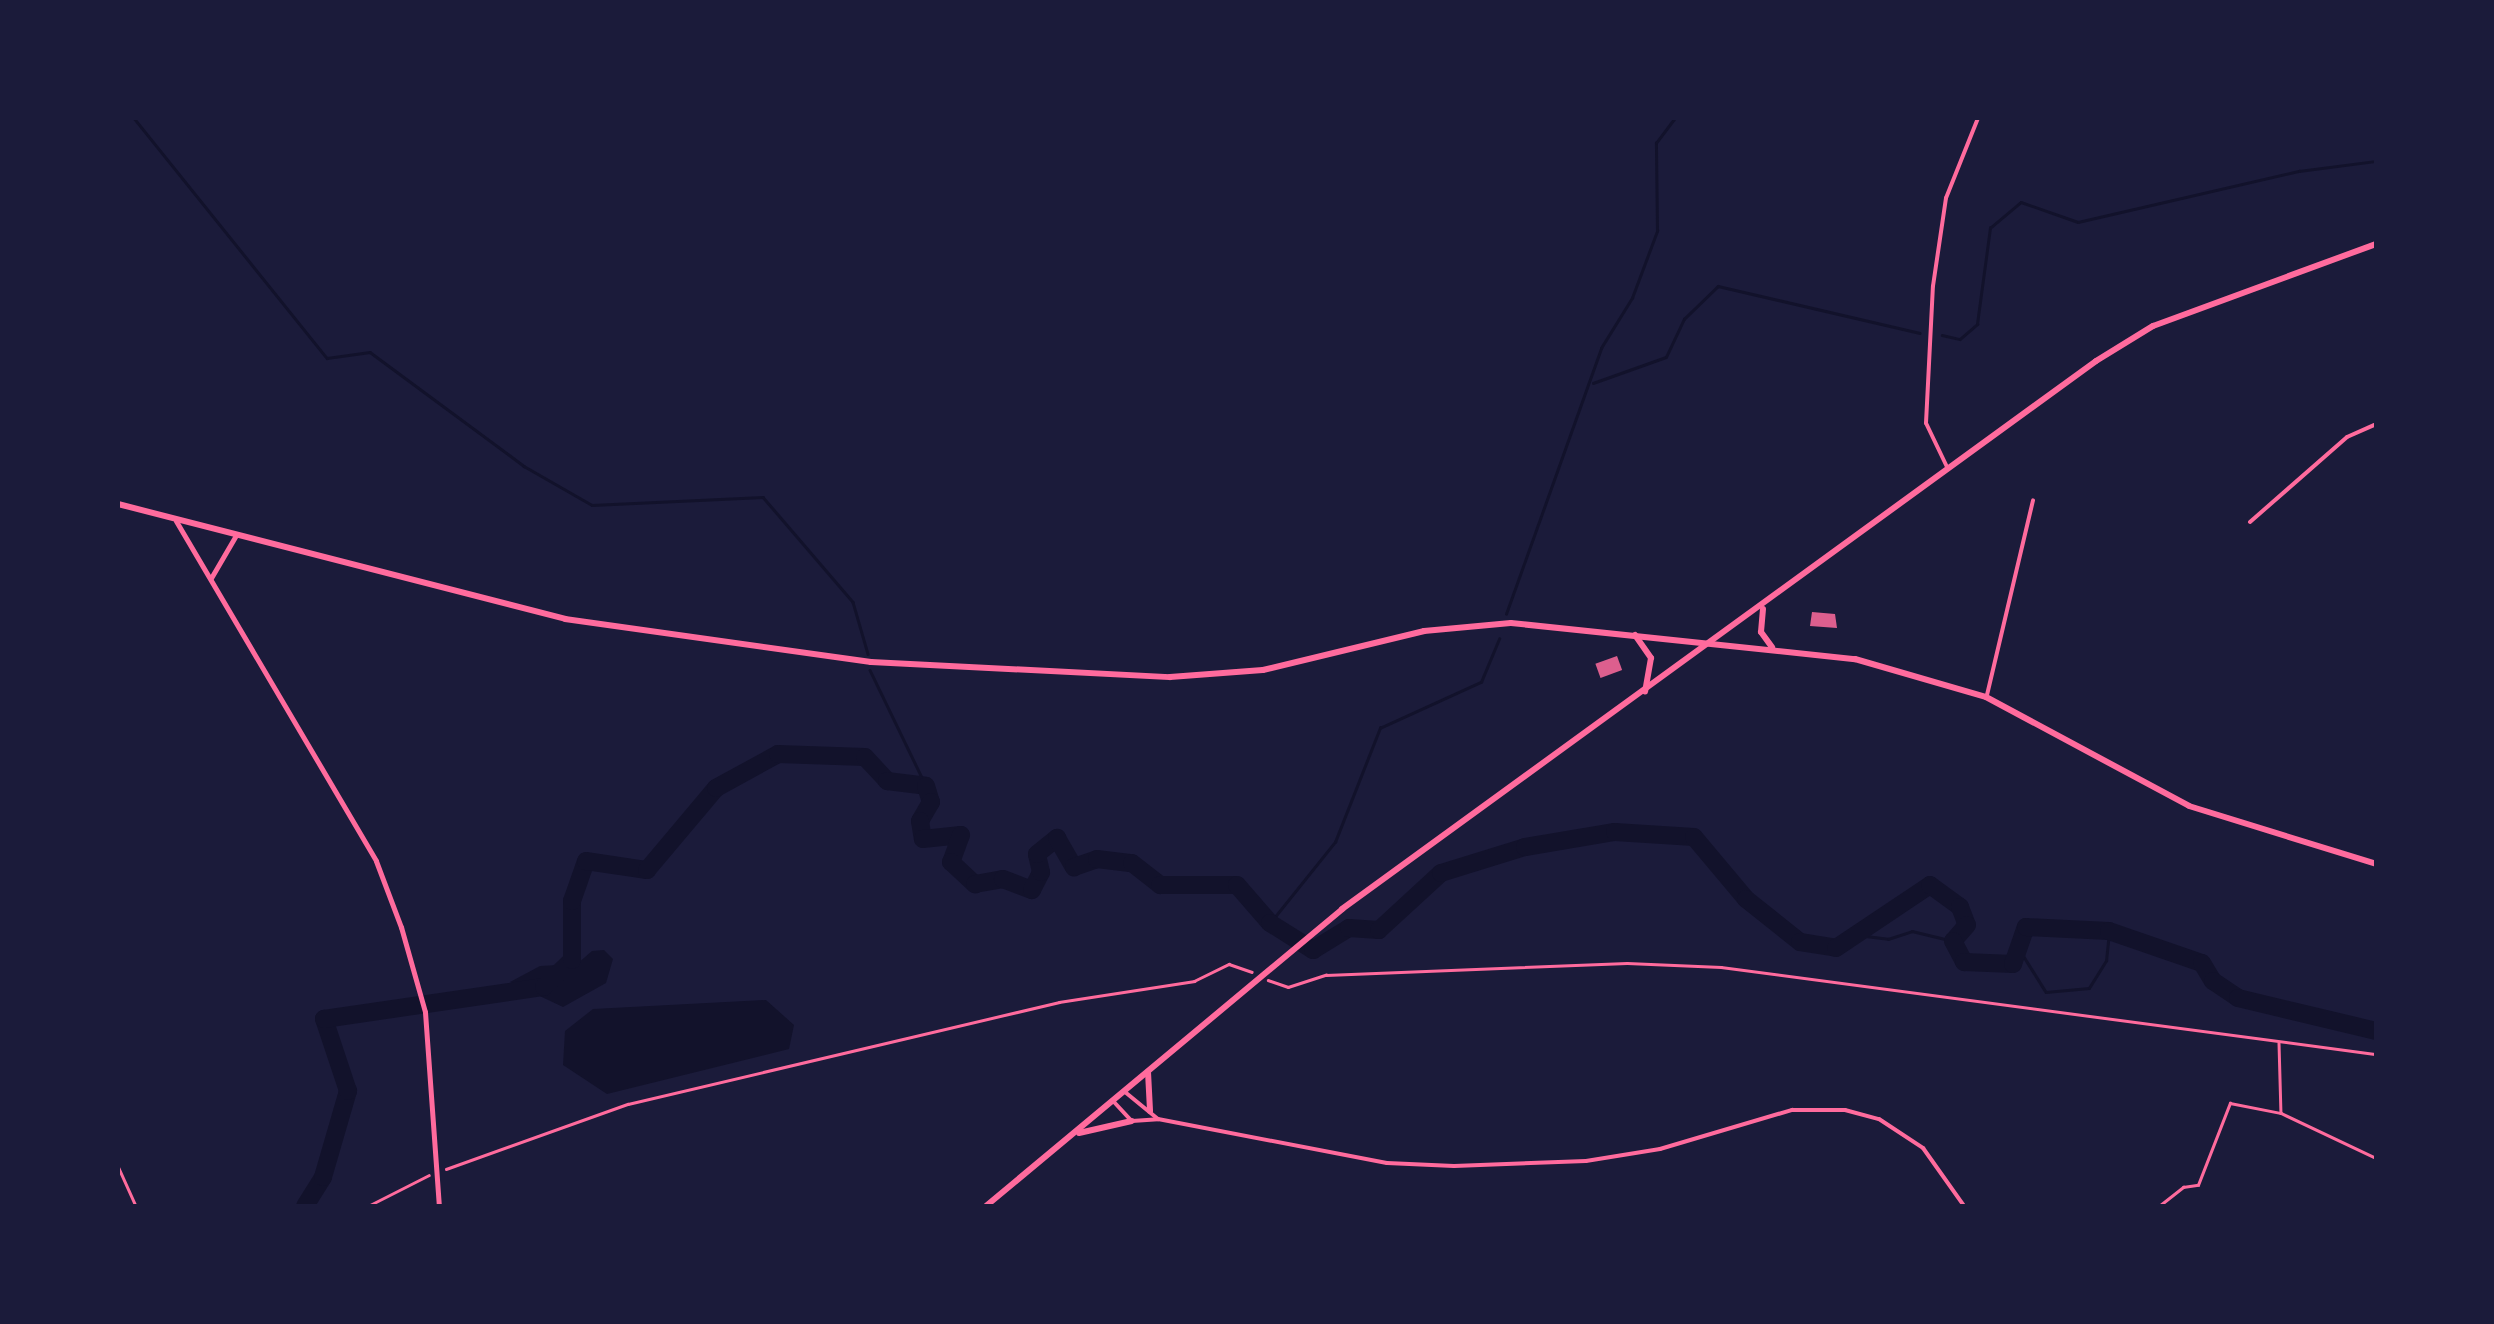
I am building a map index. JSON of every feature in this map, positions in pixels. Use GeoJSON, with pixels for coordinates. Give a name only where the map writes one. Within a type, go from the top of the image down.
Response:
{"type":"FeatureCollection","features":[{"type":"Feature","properties":{"kind":"main road"},"geometry":{"type":"LineString","coordinates":[[986,1206],[1307,936],[2134,335],[2376,244]]}},
{"type":"Feature","properties":{"kind":"main road"},"geometry":{"type":"LineString","coordinates":[[118,504],[565,620],[978,670],[1103,677],[1252,671],[1469,624],[1716,641],[1899,668],[1986,697],[2190,806],[2376,864]]}},
{"type":"Feature","properties":{"kind":"main road"},"geometry":{"type":"LineString","coordinates":[[1763,607],[1761,632],[1773,648]]}},
{"type":"Feature","properties":{"kind":"main road"},"geometry":{"type":"LineString","coordinates":[[1634,634],[1651,658],[1644,692]]}},
{"type":"Feature","properties":{"kind":"main road"},"geometry":{"type":"LineString","coordinates":[[1148,1072],[1150,1111]]}},
{"type":"Feature","properties":{"kind":"main road"},"geometry":{"type":"LineString","coordinates":[[1073,1135],[1132,1121]]}},
{"type":"Feature","properties":{"kind":"street"},"geometry":{"type":"LineString","coordinates":[[1948,469],[1926,424],[1933,286],[1946,198],[1978,118]]}},
{"type":"Feature","properties":{"kind":"street"},"geometry":{"type":"LineString","coordinates":[[2250,522],[2346,437],[2375,429],[2376,404]]}},
{"type":"Feature","properties":{"kind":"street"},"geometry":{"type":"LineString","coordinates":[[1986,697],[2033,500]]}},
{"type":"Feature","properties":{"kind":"street"},"geometry":{"type":"LineString","coordinates":[[176,520],[376,861],[426,1012],[439,1206]]}},
{"type":"Feature","properties":{"kind":"street"},"geometry":{"type":"LineString","coordinates":[[212,578],[235,537]]}},
{"type":"Feature","properties":{"kind":"street"},"geometry":{"type":"LineString","coordinates":[[1125,1092],[1158,1119]]}},
{"type":"Feature","properties":{"kind":"street"},"geometry":{"type":"LineString","coordinates":[[1113,1101],[1132,1121],[1158,1119],[1387,1163],[1454,1166],[1586,1161],[1660,1149],[1792,1110],[1827,1108],[1879,1119],[1910,1136],[1947,1174],[1964,1206]]}},
{"type":"Feature","properties":{"kind":"path"},"geometry":{"type":"LineString","coordinates":[[368,1206],[438,1172],[628,1104],[1060,1002],[1194,981],[1228,964]]}},
{"type":"Feature","properties":{"kind":"path"},"geometry":{"type":"LineString","coordinates":[[1312,980],[1574,964],[1722,967],[2376,1054]]}},
{"type":"Feature","properties":{"kind":"path"},"geometry":{"type":"LineString","coordinates":[[2280,1041],[2281,1113]]}},
{"type":"Feature","properties":{"kind":"path"},"geometry":{"type":"LineString","coordinates":[[2159,1206],[2183,1187],[2198,1185],[2230,1103],[2281,1113],[2376,1158]]}},
{"type":"Feature","properties":{"kind":"path"},"geometry":{"type":"LineString","coordinates":[[118,1166],[136,1206]]}},
{"type":"Feature","properties":{"kind":"shaded area"},"geometry":{"type":"Polygon","coordinates":[[[604,950],[613,959],[606,983],[563,1007],[510,982],[540,966],[577,964],[592,951],[604,950]]]}},
{"type":"Feature","properties":{"kind":"shaded area"},"geometry":{"type":"Polygon","coordinates":[[[766,1000],[794,1025],[789,1049],[607,1094],[563,1065],[565,1031],[593,1009],[766,1000]]]}},
{"type":"Feature","properties":{"kind":"building"},"geometry":{"type":"Polygon","coordinates":[[[1812,612],[1835,614],[1837,628],[1810,626],[1812,612]]]}},
{"type":"Feature","properties":{"kind":"building"},"geometry":{"type":"Polygon","coordinates":[[[1617,656],[1622,670],[1601,678],[1595,664],[1617,656]]]}},
{"type":"Feature","properties":{"kind":"waterway"},"geometry":{"type":"LineString","coordinates":[[134,118],[327,358],[370,352],[524,466],[592,505],[763,497],[853,602],[868,654]]}},
{"type":"Feature","properties":{"kind":"waterway"},"geometry":{"type":"LineString","coordinates":[[1506,614],[1601,348],[1632,298],[1657,231],[1656,143],[1675,118]]}},
{"type":"Feature","properties":{"kind":"waterway"},"geometry":{"type":"LineString","coordinates":[[1942,335],[1960,339],[1977,324],[1990,228],[2021,202],[2078,222],[2299,171],[2376,161]]}},
{"type":"Feature","properties":{"kind":"waterway"},"geometry":{"type":"LineString","coordinates":[[1593,383],[1666,357],[1684,319],[1718,286],[1920,333]]}},
{"type":"Feature","properties":{"kind":"waterway"},"geometry":{"type":"LineString","coordinates":[[1270,923],[1335,842],[1380,728],[1481,682],[1499,639]]}},
{"type":"Feature","properties":{"kind":"waterway"},"geometry":{"type":"LineString","coordinates":[[870,670],[926,786]]}},
{"type":"Feature","properties":{"kind":"waterway"},"geometry":{"type":"LineString","coordinates":[[305,1206],[323,1177],[348,1091],[324,1019],[544,987],[572,960],[572,901],[586,861],[647,870],[716,788],[778,754],[865,757],[887,781],[926,786],[931,802],[920,821],[923,839],[961,835],[951,862],[975,884],[1003,879],[1032,890],[1041,872],[1037,854],[1057,838],[1074,867],[1097,859],[1132,863],[1160,885],[1237,885],[1270,923],[1313,950],[1349,928],[1379,930],[1441,873],[1525,847],[1615,832],[1694,837],[1746,899],[1800,942],[1836,948],[1930,885],[1960,907],[1967,925],[1953,941],[1964,962],[2013,964],[2026,927],[2109,931],[2202,963],[2213,981],[2238,998],[2376,1031]]}},
{"type":"Feature","properties":{"kind":"waterway"},"geometry":{"type":"LineString","coordinates":[[1857,935],[1888,939],[1912,931],[1953,941]]}},
{"type":"Feature","properties":{"kind":"waterway"},"geometry":{"type":"LineString","coordinates":[[2021,952],[2046,992],[2089,988],[2106,961],[2109,931]]}}]}
